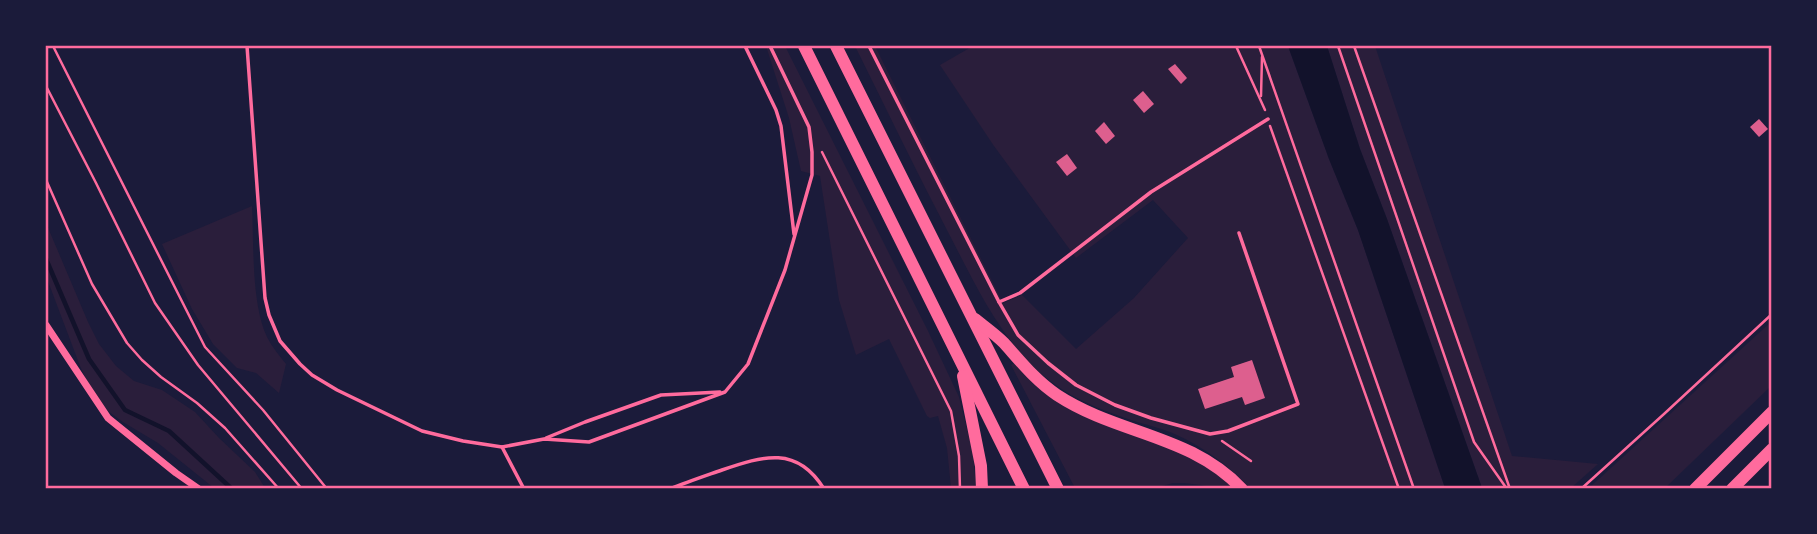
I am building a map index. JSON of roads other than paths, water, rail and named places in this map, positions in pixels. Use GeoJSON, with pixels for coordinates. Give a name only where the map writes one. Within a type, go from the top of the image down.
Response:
{"type":"FeatureCollection","features":[{"type":"Feature","properties":{"kind":"highway"},"geometry":{"type":"LineString","coordinates":[[804,46],[1024,488]]}},
{"type":"Feature","properties":{"kind":"highway"},"geometry":{"type":"LineString","coordinates":[[836,46],[1058,488]]}},
{"type":"Feature","properties":{"kind":"highway"},"geometry":{"type":"LineString","coordinates":[[972,316],[1002,341],[1023,366],[1057,395],[1107,420],[1174,443],[1204,457],[1242,488]]}},
{"type":"Feature","properties":{"kind":"highway"},"geometry":{"type":"LineString","coordinates":[[959,358],[981,466],[982,488]]}},
{"type":"Feature","properties":{"kind":"highway"},"geometry":{"type":"LineString","coordinates":[[1695,488],[1772,412]]}},
{"type":"Feature","properties":{"kind":"highway"},"geometry":{"type":"LineString","coordinates":[[1732,488],[1772,449]]}},
{"type":"Feature","properties":{"kind":"street"},"geometry":{"type":"LineString","coordinates":[[46,325],[108,418],[176,473],[200,488]]}},
{"type":"Feature","properties":{"kind":"lane"},"geometry":{"type":"LineString","coordinates":[[247,46],[265,298],[280,341],[312,375],[422,431],[502,447],[544,439],[661,395],[725,392]]}},
{"type":"Feature","properties":{"kind":"lane"},"geometry":{"type":"LineString","coordinates":[[745,46],[781,126],[794,236]]}},
{"type":"Feature","properties":{"kind":"lane"},"geometry":{"type":"LineString","coordinates":[[544,439],[589,442],[665,415],[725,392],[748,364],[785,270],[812,175],[813,152],[809,127],[770,46]]}},
{"type":"Feature","properties":{"kind":"lane"},"geometry":{"type":"LineString","coordinates":[[869,46],[1018,335],[1076,385],[1115,405],[1210,434],[1228,431],[1297,404],[1239,233]]}},
{"type":"Feature","properties":{"kind":"lane"},"geometry":{"type":"LineString","coordinates":[[999,302],[1020,293],[1152,192],[1268,119]]}},
{"type":"Feature","properties":{"kind":"lane"},"geometry":{"type":"LineString","coordinates":[[502,447],[524,488]]}},
{"type":"Feature","properties":{"kind":"lane"},"geometry":{"type":"LineString","coordinates":[[670,488],[766,457],[797,462],[808,468],[824,488]]}},
{"type":"Feature","properties":{"kind":"waterway"},"geometry":{"type":"LineString","coordinates":[[46,259],[89,359],[125,410],[169,431],[232,489]]}}]}
